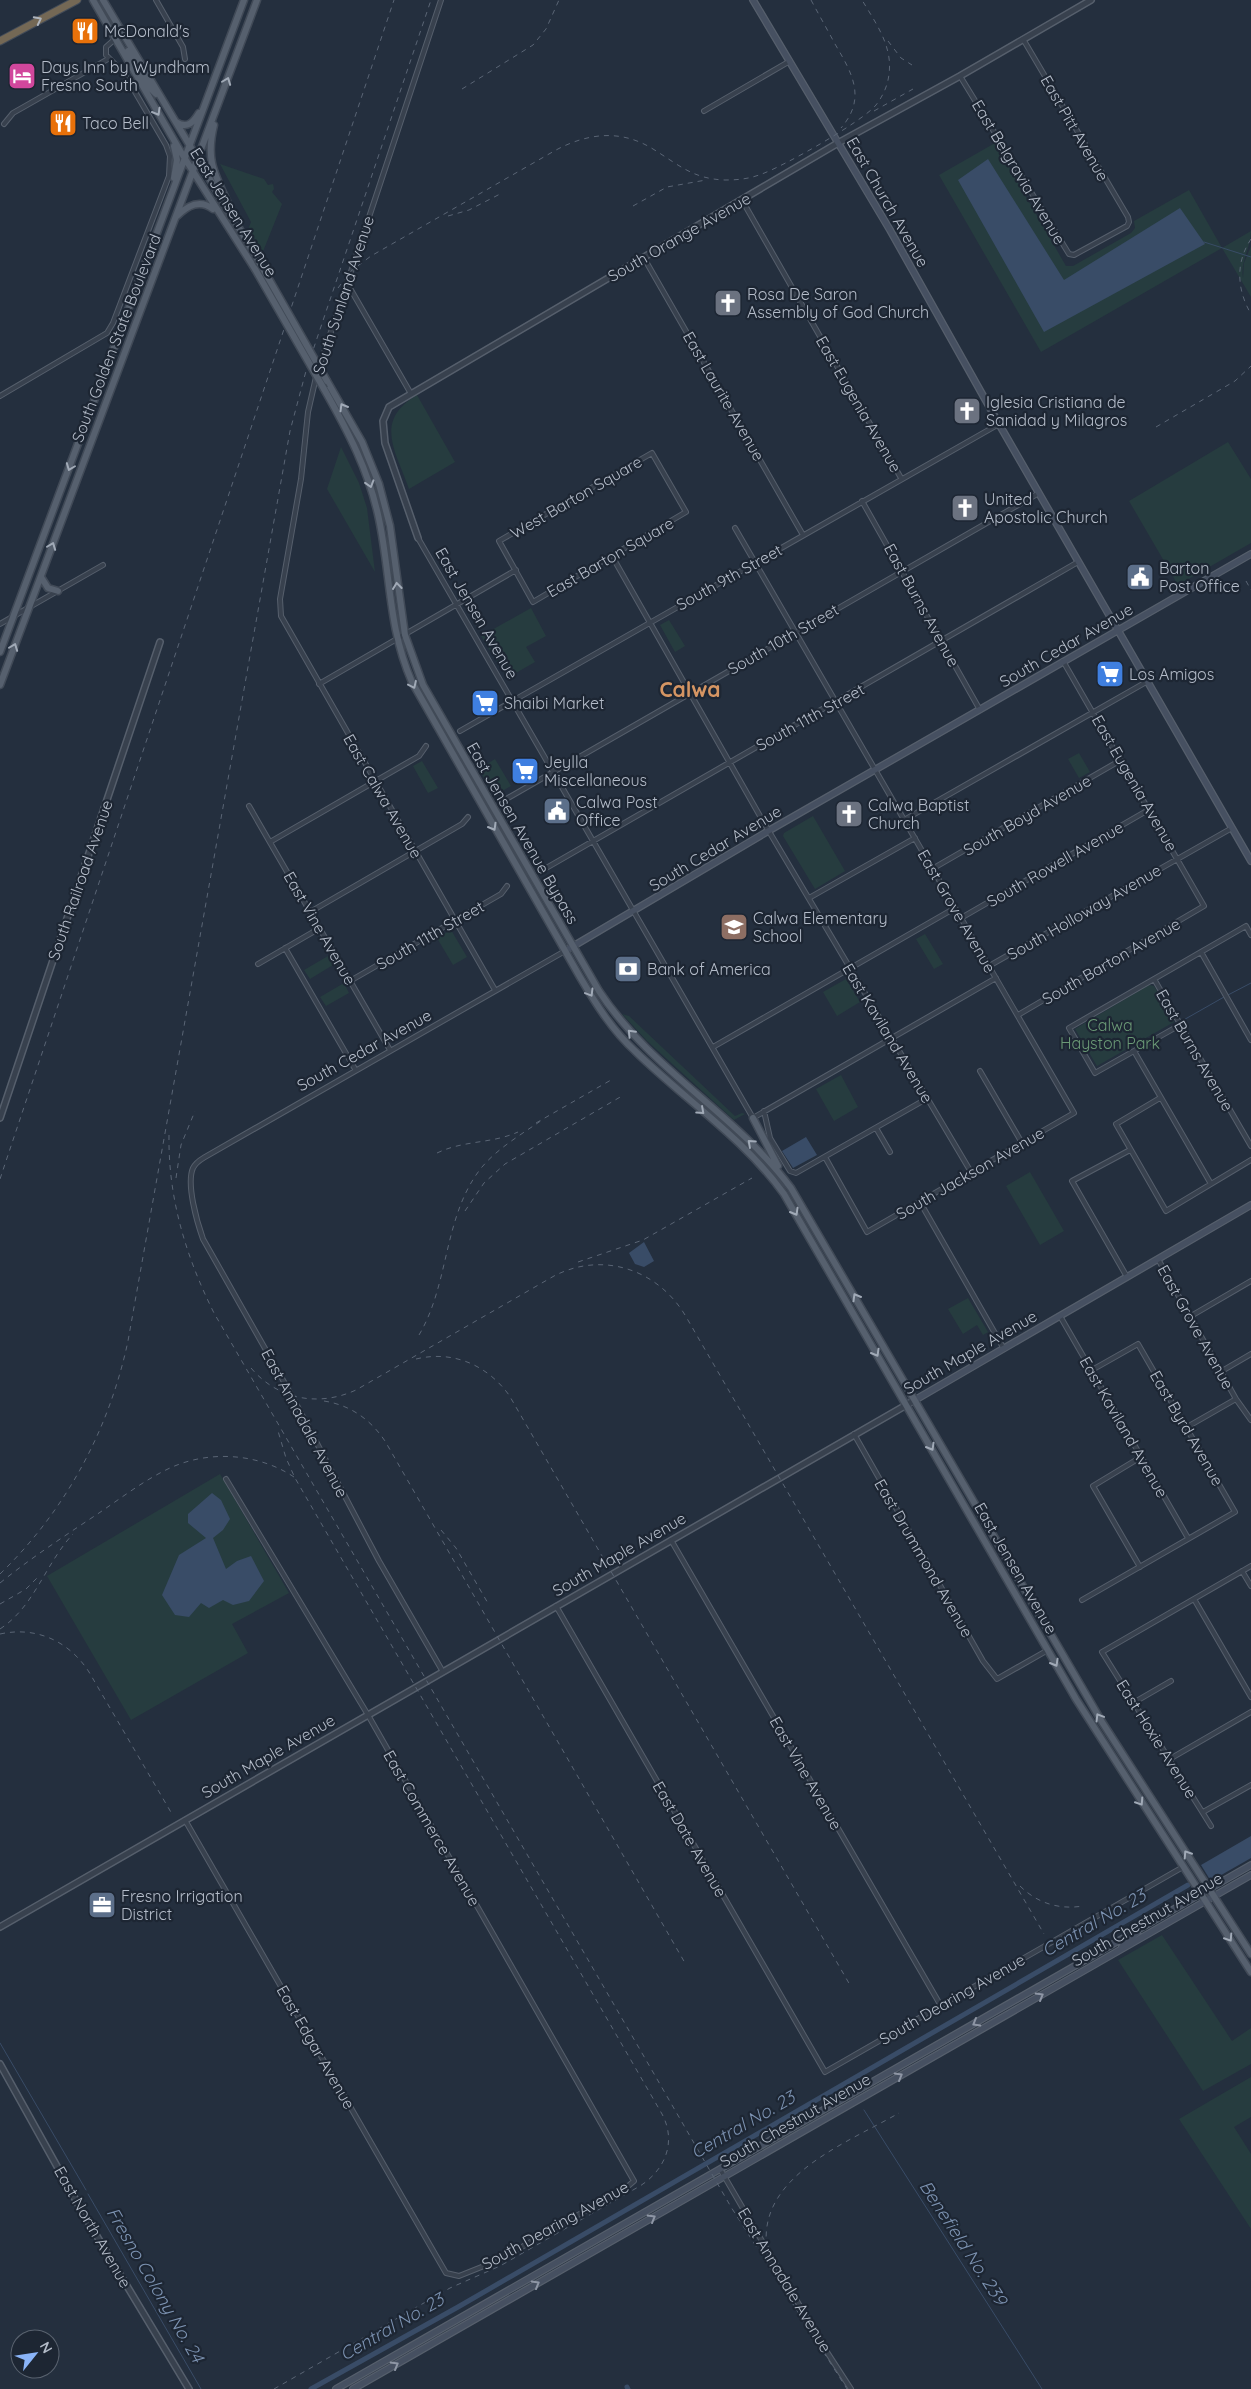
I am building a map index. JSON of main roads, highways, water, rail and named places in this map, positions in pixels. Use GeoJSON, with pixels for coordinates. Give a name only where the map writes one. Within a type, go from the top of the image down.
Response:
{"type":"FeatureCollection","features":[{"type":"Feature","properties":{"kind":"highway"},"geometry":{"type":"LineString","coordinates":[[0,41],[76,0]]}},
{"type":"Feature","properties":{"kind":"main road","name":"East Jensen Avenue"},"geometry":{"type":"LineString","coordinates":[[92,0],[192,171],[255,269],[352,439]]}},
{"type":"Feature","properties":{"kind":"main road","name":"East Jensen Avenue"},"geometry":{"type":"LineString","coordinates":[[103,0],[258,260],[358,434]]}},
{"type":"Feature","properties":{"kind":"main road","name":"South Golden State Boulevard"},"geometry":{"type":"LineString","coordinates":[[1,647],[166,212],[244,0]]}},
{"type":"Feature","properties":{"kind":"main road","name":"South Golden State Boulevard"},"geometry":{"type":"LineString","coordinates":[[0,685],[257,0]]}},
{"type":"Feature","properties":{"kind":"main road","name":"East Church Avenue"},"geometry":{"type":"LineString","coordinates":[[753,0],[891,232],[1078,562],[1120,630],[1251,860]]}},
{"type":"Feature","properties":{"kind":"main road"},"geometry":{"type":"LineString","coordinates":[[116,39],[122,41],[149,87],[162,100]]}},
{"type":"Feature","properties":{"kind":"main road"},"geometry":{"type":"LineString","coordinates":[[175,121],[185,126],[193,123],[209,95]]}},
{"type":"Feature","properties":{"kind":"main road"},"geometry":{"type":"LineString","coordinates":[[220,101],[210,144],[210,161],[246,240]]}},
{"type":"Feature","properties":{"kind":"main road"},"geometry":{"type":"LineString","coordinates":[[166,126],[177,160],[166,212]]}},
{"type":"Feature","properties":{"kind":"main road"},"geometry":{"type":"LineString","coordinates":[[176,217],[186,208],[199,203],[209,206],[218,212]]}},
{"type":"Feature","properties":{"kind":"main road","name":"East Jensen Avenue Bypass"},"geometry":{"type":"LineString","coordinates":[[358,434],[371,463],[386,507],[405,634],[429,697],[608,1004],[626,1028],[758,1149],[784,1179]]}},
{"type":"Feature","properties":{"kind":"main road","name":"East Jensen Avenue Bypass"},"geometry":{"type":"LineString","coordinates":[[352,439],[368,476],[377,509],[396,639],[406,669],[420,699],[601,1011],[626,1043],[767,1172]]}},
{"type":"Feature","properties":{"kind":"main road","name":"South Cedar Avenue"},"geometry":{"type":"LineString","coordinates":[[565,951],[770,830],[1251,554]]}},
{"type":"Feature","properties":{"kind":"main road"},"geometry":{"type":"LineString","coordinates":[[41,576],[48,588],[58,591]]}},
{"type":"Feature","properties":{"kind":"main road"},"geometry":{"type":"LineString","coordinates":[[753,1118],[784,1179]]}},
{"type":"Feature","properties":{"kind":"main road","name":"East Jensen Avenue"},"geometry":{"type":"LineString","coordinates":[[767,1172],[795,1212],[1048,1650],[1118,1767],[1251,1972]]}},
{"type":"Feature","properties":{"kind":"main road","name":"East Jensen Avenue"},"geometry":{"type":"LineString","coordinates":[[784,1179],[803,1207],[1094,1708],[1251,1954]]}},
{"type":"Feature","properties":{"kind":"main road","name":"South Maple Avenue"},"geometry":{"type":"LineString","coordinates":[[915,1400],[1251,1205]]}},
{"type":"Feature","properties":{"kind":"main road","name":"South Chestnut Avenue"},"geometry":{"type":"LineString","coordinates":[[1155,1920],[1251,1865]]}},
{"type":"Feature","properties":{"kind":"main road","name":"South Chestnut Avenue"},"geometry":{"type":"LineString","coordinates":[[353,2389],[1251,1875]]}},
{"type":"Feature","properties":{"kind":"main road"},"geometry":{"type":"LineString","coordinates":[[1121,1950],[1126,1942],[1155,1920]]}},
{"type":"Feature","properties":{"kind":"main road"},"geometry":{"type":"LineString","coordinates":[[336,2389],[1155,1920]]}},
{"type":"Feature","properties":{"kind":"main road"},"geometry":{"type":"LineString","coordinates":[[469,2313],[473,2320]]}},
{"type":"Feature","properties":{"kind":"water"},"geometry":{"type":"Polygon","coordinates":[[[988,159],[1064,280],[1180,208],[1205,244],[1044,332],[958,180],[988,159]]]}},
{"type":"Feature","properties":{"kind":"water"},"geometry":{"type":"Polygon","coordinates":[[[806,1137],[817,1155],[793,1168],[782,1151],[806,1137]]]}},
{"type":"Feature","properties":{"kind":"water"},"geometry":{"type":"Polygon","coordinates":[[[644,1242],[654,1261],[644,1267],[635,1264],[629,1253],[644,1242]]]}},
{"type":"Feature","properties":{"kind":"water"},"geometry":{"type":"Polygon","coordinates":[[[212,1493],[221,1500],[230,1519],[223,1530],[213,1538],[226,1569],[237,1561],[251,1556],[264,1581],[249,1601],[233,1605],[223,1600],[209,1608],[201,1603],[189,1617],[175,1615],[162,1595],[179,1555],[206,1538],[188,1523],[188,1514],[212,1493]]]}},
{"type":"Feature","properties":{"kind":"water"},"geometry":{"type":"Polygon","coordinates":[[[1251,1836],[1251,1858],[1216,1878],[1209,1878],[1201,1865],[1251,1836]]]}},
{"type":"Feature","properties":{"kind":"waterway"},"geometry":{"type":"LineString","coordinates":[[1204,242],[1251,257]]}},
{"type":"Feature","properties":{"kind":"waterway"},"geometry":{"type":"LineString","coordinates":[[1228,995],[1251,983]]}},
{"type":"Feature","properties":{"kind":"waterway"},"geometry":{"type":"LineString","coordinates":[[1173,1026],[1224,997]]}},
{"type":"Feature","properties":{"kind":"waterway","name":"Central No. 23"},"geometry":{"type":"LineString","coordinates":[[311,2389],[458,2307],[1188,1885]]}},
{"type":"Feature","properties":{"kind":"waterway","name":"Fresno Colony No. 24"},"geometry":{"type":"LineString","coordinates":[[0,2043],[86,2190]]}},
{"type":"Feature","properties":{"kind":"waterway","name":"Benefield No. 239"},"geometry":{"type":"LineString","coordinates":[[864,2110],[1042,2389]]}},
{"type":"Feature","properties":{"kind":"waterway","name":"Fresno Colony No. 24"},"geometry":{"type":"LineString","coordinates":[[88,2194],[201,2389]]}},
{"type":"Feature","properties":{"kind":"railway"},"geometry":{"type":"LineString","coordinates":[[0,1179],[394,0]]}},
{"type":"Feature","properties":{"kind":"railway"},"geometry":{"type":"LineString","coordinates":[[0,1574],[45,1523],[82,1467],[97,1437],[120,1374],[128,1341],[290,431],[306,371],[431,0]]}},
{"type":"Feature","properties":{"kind":"railway"},"geometry":{"type":"LineString","coordinates":[[462,89],[533,45],[546,29],[559,0]]}},
{"type":"Feature","properties":{"kind":"railway"},"geometry":{"type":"LineString","coordinates":[[811,0],[847,65],[854,86],[853,106],[849,117],[841,128]]}},
{"type":"Feature","properties":{"kind":"railway"},"geometry":{"type":"LineString","coordinates":[[338,288],[351,271],[371,256],[556,150],[580,140],[604,136],[629,138],[653,149],[695,174],[725,180],[759,175],[802,154],[839,133],[868,113],[876,105],[885,90],[890,64],[886,44],[862,0]]}},
{"type":"Feature","properties":{"kind":"railway"},"geometry":{"type":"LineString","coordinates":[[888,41],[901,58],[912,65]]}},
{"type":"Feature","properties":{"kind":"railway"},"geometry":{"type":"LineString","coordinates":[[874,111],[913,89]]}},
{"type":"Feature","properties":{"kind":"railway"},"geometry":{"type":"LineString","coordinates":[[633,206],[667,187],[706,180]]}},
{"type":"Feature","properties":{"kind":"railway"},"geometry":{"type":"LineString","coordinates":[[448,216],[469,210],[502,193]]}},
{"type":"Feature","properties":{"kind":"railway"},"geometry":{"type":"LineString","coordinates":[[1251,239],[1242,257],[1240,267],[1243,296],[1251,314]]}},
{"type":"Feature","properties":{"kind":"railway"},"geometry":{"type":"LineString","coordinates":[[1156,427],[1235,381],[1251,366]]}},
{"type":"Feature","properties":{"kind":"railway"},"geometry":{"type":"LineString","coordinates":[[1246,581],[1251,590]]}},
{"type":"Feature","properties":{"kind":"railway"},"geometry":{"type":"LineString","coordinates":[[536,1123],[611,1080]]}},
{"type":"Feature","properties":{"kind":"railway"},"geometry":{"type":"LineString","coordinates":[[465,1211],[484,1183],[505,1164],[622,1096]]}},
{"type":"Feature","properties":{"kind":"railway"},"geometry":{"type":"LineString","coordinates":[[176,1178],[181,1145],[195,1111]]}},
{"type":"Feature","properties":{"kind":"railway"},"geometry":{"type":"LineString","coordinates":[[419,1335],[429,1315],[453,1228],[469,1186],[482,1167],[495,1154],[542,1120]]}},
{"type":"Feature","properties":{"kind":"railway"},"geometry":{"type":"LineString","coordinates":[[437,1153],[457,1146],[498,1139],[518,1132]]}},
{"type":"Feature","properties":{"kind":"railway"},"geometry":{"type":"LineString","coordinates":[[169,1135],[169,1158],[175,1204],[187,1249],[214,1313],[731,2207],[847,2389]]}},
{"type":"Feature","properties":{"kind":"railway"},"geometry":{"type":"LineString","coordinates":[[578,1262],[643,1240],[752,1178]]}},
{"type":"Feature","properties":{"kind":"railway"},"geometry":{"type":"LineString","coordinates":[[251,1368],[262,1379],[286,1394],[314,1399],[328,1398],[356,1390],[554,1276],[572,1269],[591,1265],[609,1265],[627,1269],[644,1276],[659,1286],[673,1299],[685,1315],[1044,1934]]}},
{"type":"Feature","properties":{"kind":"railway"},"geometry":{"type":"LineString","coordinates":[[416,1359],[443,1357],[468,1362],[490,1375],[509,1395],[850,1985]]}},
{"type":"Feature","properties":{"kind":"railway"},"geometry":{"type":"LineString","coordinates":[[324,1401],[342,1406],[359,1414],[373,1426],[385,1441],[685,1963]]}},
{"type":"Feature","properties":{"kind":"railway"},"geometry":{"type":"LineString","coordinates":[[274,2389],[450,2288],[500,2266],[640,2186],[662,2164],[668,2145],[666,2124],[662,2114],[295,1478],[286,1458],[278,1431]]}},
{"type":"Feature","properties":{"kind":"railway"},"geometry":{"type":"LineString","coordinates":[[0,1583],[47,1548],[141,1484],[185,1462],[217,1457],[249,1459],[265,1463],[294,1477]]}},
{"type":"Feature","properties":{"kind":"railway"},"geometry":{"type":"LineString","coordinates":[[441,1530],[456,1548],[489,1605]]}},
{"type":"Feature","properties":{"kind":"railway"},"geometry":{"type":"LineString","coordinates":[[0,1629],[22,1609],[63,1546],[73,1534]]}},
{"type":"Feature","properties":{"kind":"railway"},"geometry":{"type":"LineString","coordinates":[[0,1604],[26,1589],[38,1577]]}},
{"type":"Feature","properties":{"kind":"railway"},"geometry":{"type":"LineString","coordinates":[[0,1634],[13,1632],[39,1634],[62,1644],[81,1661],[172,1814]]}},
{"type":"Feature","properties":{"kind":"railway"},"geometry":{"type":"LineString","coordinates":[[1020,1886],[1034,1897],[1049,1904],[1065,1907],[1083,1906]]}},
{"type":"Feature","properties":{"kind":"railway"},"geometry":{"type":"LineString","coordinates":[[771,2266],[766,2236],[771,2211],[784,2189],[803,2170],[826,2154],[899,2113]]}},
{"type":"Feature","properties":{"kind":"place","name":"McDonald's"},"geometry":{"type":"Point","coordinates":[85,31]}},
{"type":"Feature","properties":{"kind":"place","name":"Days Inn by Wyndham Fresno South"},"geometry":{"type":"Point","coordinates":[22,76]}},
{"type":"Feature","properties":{"kind":"place","name":"Taco Bell"},"geometry":{"type":"Point","coordinates":[63,123]}},
{"type":"Feature","properties":{"kind":"place","name":"Rosa De Saron Assembly of God Church"},"geometry":{"type":"Point","coordinates":[728,303]}},
{"type":"Feature","properties":{"kind":"place","name":"Iglesia Cristiana de Sanidad y Milagros"},"geometry":{"type":"Point","coordinates":[967,411]}},
{"type":"Feature","properties":{"kind":"place","name":"United Apostolic Church"},"geometry":{"type":"Point","coordinates":[965,508]}},
{"type":"Feature","properties":{"kind":"place","name":"Barton Post Office"},"geometry":{"type":"Point","coordinates":[1140,577]}},
{"type":"Feature","properties":{"kind":"place","name":"Los Amigos"},"geometry":{"type":"Point","coordinates":[1110,674]}},
{"type":"Feature","properties":{"kind":"place","name":"Shaibi Market"},"geometry":{"type":"Point","coordinates":[485,703]}},
{"type":"Feature","properties":{"kind":"place","name":"Jeylla Miscellaneous"},"geometry":{"type":"Point","coordinates":[525,771]}},
{"type":"Feature","properties":{"kind":"place","name":"Calwa Post Office"},"geometry":{"type":"Point","coordinates":[557,811]}},
{"type":"Feature","properties":{"kind":"place","name":"Calwa Baptist Church"},"geometry":{"type":"Point","coordinates":[849,814]}},
{"type":"Feature","properties":{"kind":"place","name":"Calwa Elementary School"},"geometry":{"type":"Point","coordinates":[734,927]}},
{"type":"Feature","properties":{"kind":"place","name":"Bank of America"},"geometry":{"type":"Point","coordinates":[628,969]}},
{"type":"Feature","properties":{"kind":"place","name":"Fresno Irrigation District"},"geometry":{"type":"Point","coordinates":[102,1905]}},
{"type":"Feature","properties":{"kind":"district","name":"Calwa"},"geometry":{"type":"Point","coordinates":[690,690]}},
{"type":"Feature","properties":{"kind":"park label","name":"Calwa Hayston Park"},"geometry":{"type":"Point","coordinates":[1110,1034]}}]}
